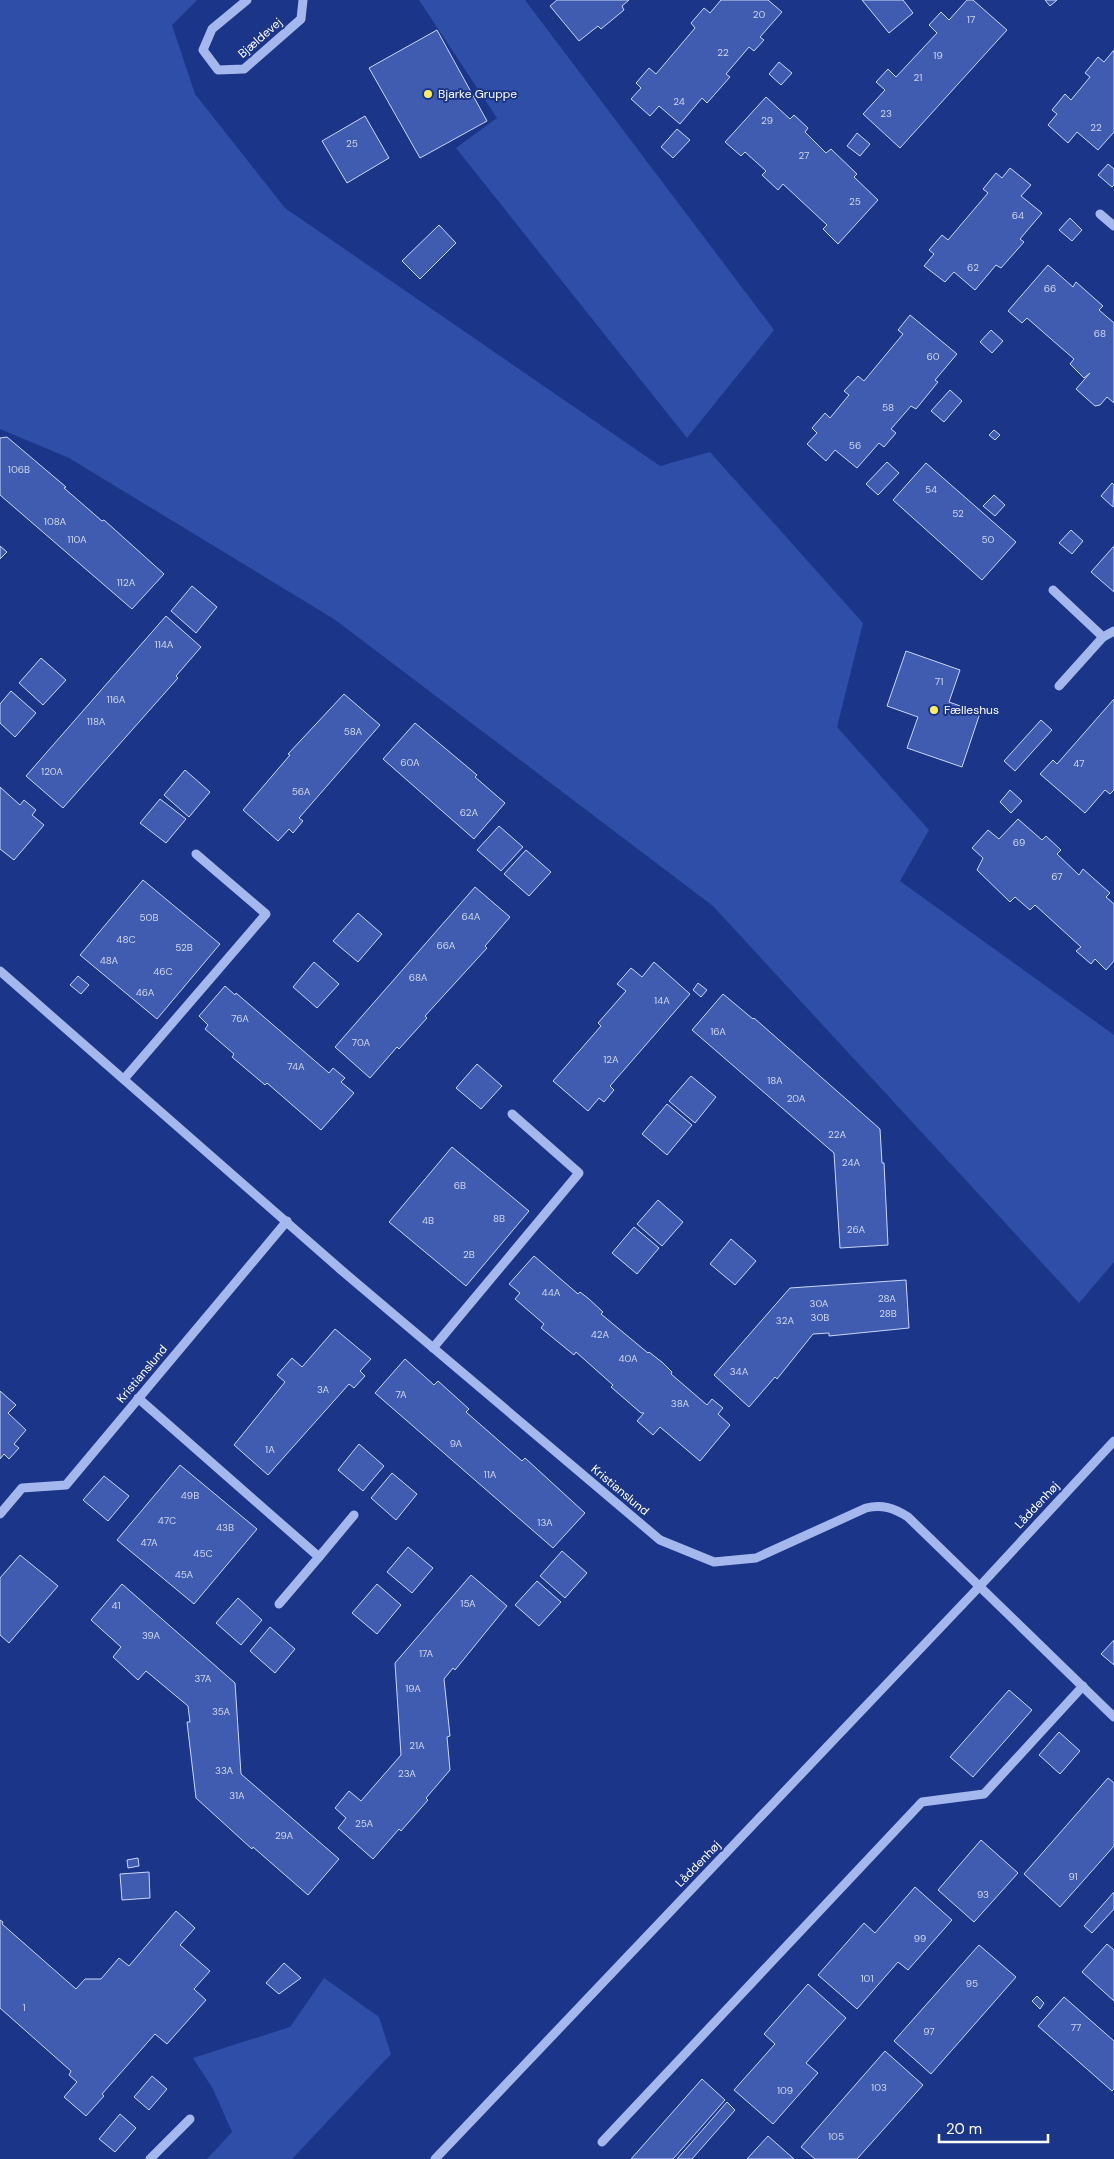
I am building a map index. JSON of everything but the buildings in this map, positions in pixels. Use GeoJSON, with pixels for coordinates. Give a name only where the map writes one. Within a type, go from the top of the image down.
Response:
{"type":"FeatureCollection","features":[{"type":"Feature","properties":{"kind":"street","name":"Bjældevej"},"geometry":{"type":"LineString","coordinates":[[247,0],[212,29],[203,50],[218,70],[244,69],[301,19],[303,0]]}},
{"type":"Feature","properties":{"kind":"street"},"geometry":{"type":"LineString","coordinates":[[1100,214],[1114,226]]}},
{"type":"Feature","properties":{"kind":"street"},"geometry":{"type":"LineString","coordinates":[[1053,590],[1103,637]]}},
{"type":"Feature","properties":{"kind":"street"},"geometry":{"type":"LineString","coordinates":[[1059,686],[1103,637],[1114,631]]}},
{"type":"Feature","properties":{"kind":"street"},"geometry":{"type":"LineString","coordinates":[[124,1079],[266,914],[196,854]]}},
{"type":"Feature","properties":{"kind":"street","name":"Kristianslund"},"geometry":{"type":"LineString","coordinates":[[0,971],[340,1269],[660,1540],[714,1562],[756,1558],[876,1505],[898,1510],[908,1517],[979,1587]]}},
{"type":"Feature","properties":{"kind":"street"},"geometry":{"type":"LineString","coordinates":[[433,1348],[579,1173],[512,1114]]}},
{"type":"Feature","properties":{"kind":"street","name":"Kristianslund"},"geometry":{"type":"LineString","coordinates":[[0,1514],[22,1488],[66,1485],[287,1221]]}},
{"type":"Feature","properties":{"kind":"street"},"geometry":{"type":"LineString","coordinates":[[138,1398],[319,1557]]}},
{"type":"Feature","properties":{"kind":"street","name":"Låddenhøj"},"geometry":{"type":"LineString","coordinates":[[435,2159],[979,1587],[1114,1441]]}},
{"type":"Feature","properties":{"kind":"street"},"geometry":{"type":"LineString","coordinates":[[279,1604],[354,1515]]}},
{"type":"Feature","properties":{"kind":"street"},"geometry":{"type":"LineString","coordinates":[[979,1587],[1114,1717]]}},
{"type":"Feature","properties":{"kind":"street"},"geometry":{"type":"LineString","coordinates":[[602,2142],[922,1802],[984,1794],[1082,1686]]}},
{"type":"Feature","properties":{"kind":"street"},"geometry":{"type":"LineString","coordinates":[[150,2159],[190,2119]]}},
{"type":"Feature","properties":{"kind":"shaded area"},"geometry":{"type":"Polygon","coordinates":[[[0,0],[197,0],[172,25],[195,94],[285,208],[660,466],[710,452],[863,623],[837,727],[929,830],[900,881],[1114,1035],[1114,1262],[1079,1303],[713,906],[334,619],[69,458],[0,429],[0,0]]]}},
{"type":"Feature","properties":{"kind":"shaded area"},"geometry":{"type":"Polygon","coordinates":[[[419,0],[525,0],[774,330],[687,438],[456,148],[497,118],[419,0]]]}},
{"type":"Feature","properties":{"kind":"shaded area"},"geometry":{"type":"Polygon","coordinates":[[[324,1978],[379,2017],[391,2054],[292,2159],[207,2159],[232,2132],[213,2089],[193,2058],[290,2027],[324,1978]]]}},
{"type":"Feature","properties":{"kind":"place","name":"Bjarke Gruppe"},"geometry":{"type":"Point","coordinates":[428,94]}},
{"type":"Feature","properties":{"kind":"place","name":"Fælleshus"},"geometry":{"type":"Point","coordinates":[934,710]}}]}
